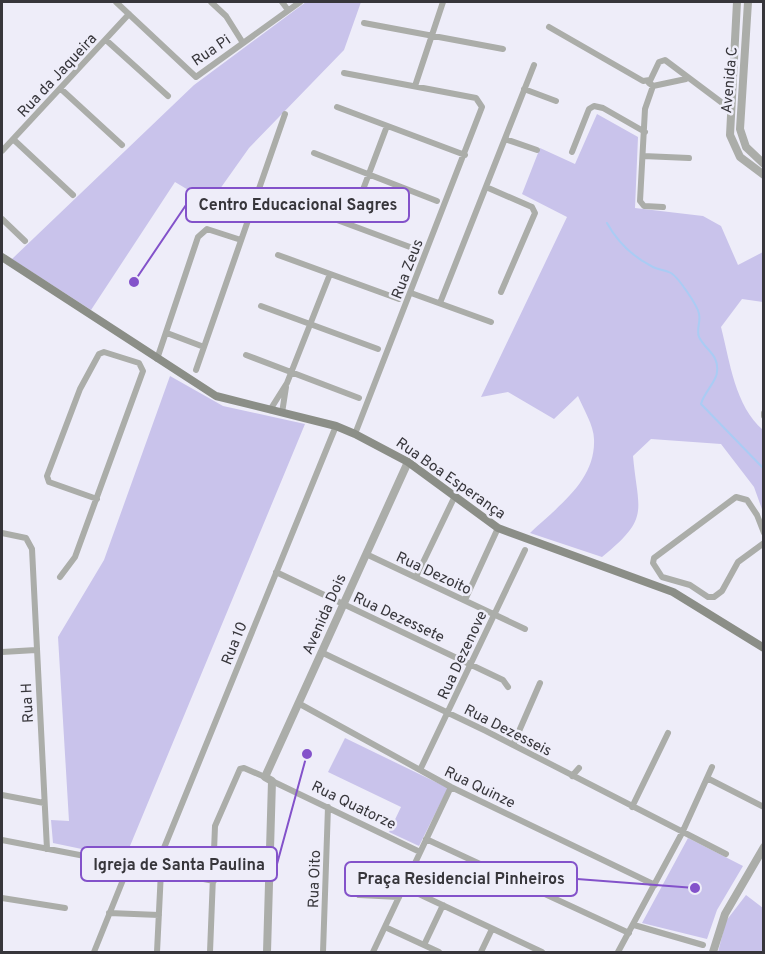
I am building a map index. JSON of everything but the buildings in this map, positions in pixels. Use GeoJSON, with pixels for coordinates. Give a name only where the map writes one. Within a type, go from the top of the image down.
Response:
{"type":"FeatureCollection","features":[{"type":"Feature","properties":{"kind":"main road","name":"Rua Boa Esperança"},"geometry":{"type":"LineString","coordinates":[[2,257],[216,396],[336,426],[355,434],[408,462],[454,498],[498,528],[676,590],[764,648]]}},
{"type":"Feature","properties":{"kind":"street","name":"Rua Pi"},"geometry":{"type":"LineString","coordinates":[[116,2],[196,77],[300,2]]}},
{"type":"Feature","properties":{"kind":"street"},"geometry":{"type":"LineString","coordinates":[[211,2],[226,16],[243,43]]}},
{"type":"Feature","properties":{"kind":"street"},"geometry":{"type":"LineString","coordinates":[[282,2],[288,10]]}},
{"type":"Feature","properties":{"kind":"street"},"geometry":{"type":"LineString","coordinates":[[344,73],[415,86],[443,2]]}},
{"type":"Feature","properties":{"kind":"street","name":"Avenida C"},"geometry":{"type":"LineString","coordinates":[[737,2],[728,128],[734,149],[747,164],[764,175]]}},
{"type":"Feature","properties":{"kind":"street","name":"Avenida C"},"geometry":{"type":"LineString","coordinates":[[748,2],[740,122],[743,141],[754,157],[764,164]]}},
{"type":"Feature","properties":{"kind":"street","name":"Rua da Jaqueira"},"geometry":{"type":"LineString","coordinates":[[2,151],[129,14]]}},
{"type":"Feature","properties":{"kind":"street"},"geometry":{"type":"LineString","coordinates":[[736,16],[748,16]]}},
{"type":"Feature","properties":{"kind":"street"},"geometry":{"type":"LineString","coordinates":[[364,23],[503,49]]}},
{"type":"Feature","properties":{"kind":"street"},"geometry":{"type":"LineString","coordinates":[[549,27],[642,81],[651,83],[686,79]]}},
{"type":"Feature","properties":{"kind":"street"},"geometry":{"type":"LineString","coordinates":[[106,40],[168,96]]}},
{"type":"Feature","properties":{"kind":"street"},"geometry":{"type":"LineString","coordinates":[[663,207],[644,206],[640,201],[645,109],[651,83],[662,59],[686,79],[729,108]]}},
{"type":"Feature","properties":{"kind":"street"},"geometry":{"type":"LineString","coordinates":[[440,303],[534,65]]}},
{"type":"Feature","properties":{"kind":"street","name":"Rua Zeus"},"geometry":{"type":"LineString","coordinates":[[355,434],[481,113],[480,102],[476,98],[415,86]]}},
{"type":"Feature","properties":{"kind":"street"},"geometry":{"type":"LineString","coordinates":[[61,89],[122,145]]}},
{"type":"Feature","properties":{"kind":"street"},"geometry":{"type":"LineString","coordinates":[[524,89],[556,101]]}},
{"type":"Feature","properties":{"kind":"street"},"geometry":{"type":"LineString","coordinates":[[572,152],[589,109],[594,106],[603,108],[645,132]]}},
{"type":"Feature","properties":{"kind":"street"},"geometry":{"type":"LineString","coordinates":[[337,107],[465,155]]}},
{"type":"Feature","properties":{"kind":"street"},"geometry":{"type":"LineString","coordinates":[[196,370],[285,114]]}},
{"type":"Feature","properties":{"kind":"street"},"geometry":{"type":"LineString","coordinates":[[350,225],[387,126]]}},
{"type":"Feature","properties":{"kind":"street"},"geometry":{"type":"LineString","coordinates":[[13,139],[74,195]]}},
{"type":"Feature","properties":{"kind":"street"},"geometry":{"type":"LineString","coordinates":[[505,139],[537,150]]}},
{"type":"Feature","properties":{"kind":"street"},"geometry":{"type":"LineString","coordinates":[[314,153],[437,201]]}},
{"type":"Feature","properties":{"kind":"street"},"geometry":{"type":"LineString","coordinates":[[643,156],[688,158]]}},
{"type":"Feature","properties":{"kind":"street"},"geometry":{"type":"LineString","coordinates":[[486,187],[532,207],[535,213],[501,292]]}},
{"type":"Feature","properties":{"kind":"street"},"geometry":{"type":"LineString","coordinates":[[294,204],[418,250]]}},
{"type":"Feature","properties":{"kind":"street"},"geometry":{"type":"LineString","coordinates":[[2,219],[26,241]]}},
{"type":"Feature","properties":{"kind":"street"},"geometry":{"type":"LineString","coordinates":[[157,359],[194,245],[201,232],[207,229],[242,240]]}},
{"type":"Feature","properties":{"kind":"street"},"geometry":{"type":"LineString","coordinates":[[278,255],[399,299]]}},
{"type":"Feature","properties":{"kind":"street"},"geometry":{"type":"LineString","coordinates":[[270,410],[287,383],[330,274]]}},
{"type":"Feature","properties":{"kind":"street"},"geometry":{"type":"LineString","coordinates":[[411,292],[491,322]]}},
{"type":"Feature","properties":{"kind":"street"},"geometry":{"type":"LineString","coordinates":[[261,306],[378,349]]}},
{"type":"Feature","properties":{"kind":"street"},"geometry":{"type":"LineString","coordinates":[[167,333],[204,347]]}},
{"type":"Feature","properties":{"kind":"street"},"geometry":{"type":"LineString","coordinates":[[60,577],[75,557],[97,499],[143,370],[139,363],[104,352],[99,354],[80,389],[46,476],[49,482],[97,499]]}},
{"type":"Feature","properties":{"kind":"street"},"geometry":{"type":"LineString","coordinates":[[139,363],[145,352]]}},
{"type":"Feature","properties":{"kind":"street"},"geometry":{"type":"LineString","coordinates":[[246,355],[360,398]]}},
{"type":"Feature","properties":{"kind":"street"},"geometry":{"type":"LineString","coordinates":[[282,413],[287,383]]}},
{"type":"Feature","properties":{"kind":"street","name":"Rua 10"},"geometry":{"type":"LineString","coordinates":[[157,952],[158,870],[336,426]]}},
{"type":"Feature","properties":{"kind":"street","name":"Avenida Dois"},"geometry":{"type":"LineString","coordinates":[[267,952],[268,779],[298,703],[408,462]]}},
{"type":"Feature","properties":{"kind":"street"},"geometry":{"type":"LineString","coordinates":[[764,533],[757,515],[747,500],[736,497],[654,558],[653,563],[662,577],[690,585],[708,597],[714,597],[723,591],[738,562],[764,543]]}},
{"type":"Feature","properties":{"kind":"street"},"geometry":{"type":"LineString","coordinates":[[416,577],[454,498]]}},
{"type":"Feature","properties":{"kind":"street"},"geometry":{"type":"LineString","coordinates":[[465,600],[498,528]]}},
{"type":"Feature","properties":{"kind":"street","name":"Rua H"},"geometry":{"type":"LineString","coordinates":[[2,533],[26,538],[31,545],[47,849]]}},
{"type":"Feature","properties":{"kind":"street","name":"Rua Dezenove"},"geometry":{"type":"LineString","coordinates":[[420,770],[525,550]]}},
{"type":"Feature","properties":{"kind":"street","name":"Rua Dezoito"},"geometry":{"type":"LineString","coordinates":[[366,554],[525,629]]}},
{"type":"Feature","properties":{"kind":"street","name":"Rua Dezessete"},"geometry":{"type":"LineString","coordinates":[[276,572],[471,664],[503,680],[508,687]]}},
{"type":"Feature","properties":{"kind":"street"},"geometry":{"type":"LineString","coordinates":[[2,652],[36,650]]}},
{"type":"Feature","properties":{"kind":"street","name":"Rua Dezesseis"},"geometry":{"type":"LineString","coordinates":[[321,652],[513,745],[726,854]]}},
{"type":"Feature","properties":{"kind":"street"},"geometry":{"type":"LineString","coordinates":[[513,745],[540,683]]}},
{"type":"Feature","properties":{"kind":"street","name":"Rua Quinze"},"geometry":{"type":"LineString","coordinates":[[298,703],[451,787],[656,885]]}},
{"type":"Feature","properties":{"kind":"street"},"geometry":{"type":"LineString","coordinates":[[632,807],[668,734]]}},
{"type":"Feature","properties":{"kind":"street"},"geometry":{"type":"LineString","coordinates":[[542,760],[548,753]]}},
{"type":"Feature","properties":{"kind":"street"},"geometry":{"type":"LineString","coordinates":[[618,952],[656,885],[712,767]]}},
{"type":"Feature","properties":{"kind":"street","name":"Rua Quatorze"},"geometry":{"type":"LineString","coordinates":[[214,881],[215,826],[238,771],[244,768],[420,852]]}},
{"type":"Feature","properties":{"kind":"street"},"geometry":{"type":"LineString","coordinates":[[572,776],[579,768]]}},
{"type":"Feature","properties":{"kind":"street"},"geometry":{"type":"LineString","coordinates":[[707,778],[764,807]]}},
{"type":"Feature","properties":{"kind":"street"},"geometry":{"type":"LineString","coordinates":[[373,952],[451,787]]}},
{"type":"Feature","properties":{"kind":"street"},"geometry":{"type":"LineString","coordinates":[[2,790],[2,795],[45,803]]}},
{"type":"Feature","properties":{"kind":"street","name":"Rua Oito"},"geometry":{"type":"LineString","coordinates":[[324,952],[328,807]]}},
{"type":"Feature","properties":{"kind":"street"},"geometry":{"type":"LineString","coordinates":[[426,839],[629,933]]}},
{"type":"Feature","properties":{"kind":"street"},"geometry":{"type":"LineString","coordinates":[[2,840],[214,881],[210,952]]}},
{"type":"Feature","properties":{"kind":"street"},"geometry":{"type":"LineString","coordinates":[[713,952],[725,914],[764,847]]}},
{"type":"Feature","properties":{"kind":"street"},"geometry":{"type":"LineString","coordinates":[[94,952],[129,865]]}},
{"type":"Feature","properties":{"kind":"street"},"geometry":{"type":"LineString","coordinates":[[404,887],[541,952]]}},
{"type":"Feature","properties":{"kind":"street"},"geometry":{"type":"LineString","coordinates":[[359,895],[399,897]]}},
{"type":"Feature","properties":{"kind":"street"},"geometry":{"type":"LineString","coordinates":[[2,898],[65,908]]}},
{"type":"Feature","properties":{"kind":"street"},"geometry":{"type":"LineString","coordinates":[[424,945],[443,906]]}},
{"type":"Feature","properties":{"kind":"street"},"geometry":{"type":"LineString","coordinates":[[110,913],[159,915]]}},
{"type":"Feature","properties":{"kind":"street"},"geometry":{"type":"LineString","coordinates":[[634,925],[703,945]]}},
{"type":"Feature","properties":{"kind":"street"},"geometry":{"type":"LineString","coordinates":[[385,927],[439,952]]}},
{"type":"Feature","properties":{"kind":"street"},"geometry":{"type":"LineString","coordinates":[[481,952],[492,929]]}},
{"type":"Feature","properties":{"kind":"shaded area"},"geometry":{"type":"Polygon","coordinates":[[[306,2],[361,2],[344,50],[249,148],[210,203],[175,182],[91,310],[12,259],[194,85],[306,2]]]}},
{"type":"Feature","properties":{"kind":"shaded area"},"geometry":{"type":"Polygon","coordinates":[[[597,114],[638,137],[635,208],[703,216],[721,226],[738,265],[763,252],[763,302],[742,299],[721,327],[740,396],[746,409],[763,430],[763,512],[754,487],[721,444],[651,439],[633,456],[638,502],[635,522],[618,543],[602,557],[530,533],[573,492],[589,468],[593,454],[594,434],[578,396],[554,419],[508,392],[481,397],[567,217],[522,194],[540,148],[575,164],[597,114]]]}},
{"type":"Feature","properties":{"kind":"shaded area"},"geometry":{"type":"Polygon","coordinates":[[[170,376],[223,406],[305,424],[125,858],[53,843],[51,820],[69,821],[58,637],[104,560],[170,376]]]}},
{"type":"Feature","properties":{"kind":"shaded area"},"geometry":{"type":"Polygon","coordinates":[[[345,738],[448,788],[419,846],[389,832],[401,807],[328,772],[345,738]]]}},
{"type":"Feature","properties":{"kind":"shaded area"},"geometry":{"type":"Polygon","coordinates":[[[688,838],[743,866],[717,910],[707,939],[642,923],[688,838]]]}},
{"type":"Feature","properties":{"kind":"shaded area"},"geometry":{"type":"Polygon","coordinates":[[[746,895],[763,908],[763,952],[718,952],[726,921],[746,895]]]}},
{"type":"Feature","properties":{"kind":"waterway"},"geometry":{"type":"LineString","coordinates":[[607,223],[627,249],[655,268],[671,273],[692,299],[699,314],[699,337],[714,357],[717,366],[715,379],[701,404],[764,469]]}},
{"type":"Feature","properties":{"kind":"place","name":"Centro Educacional Sagres"},"geometry":{"type":"Point","coordinates":[134,282]}},
{"type":"Feature","properties":{"kind":"place","name":"Igreja de Santa Paulina"},"geometry":{"type":"Point","coordinates":[307,754]}},
{"type":"Feature","properties":{"kind":"place","name":"Praça Residencial Pinheiros"},"geometry":{"type":"Point","coordinates":[695,888]}}]}
